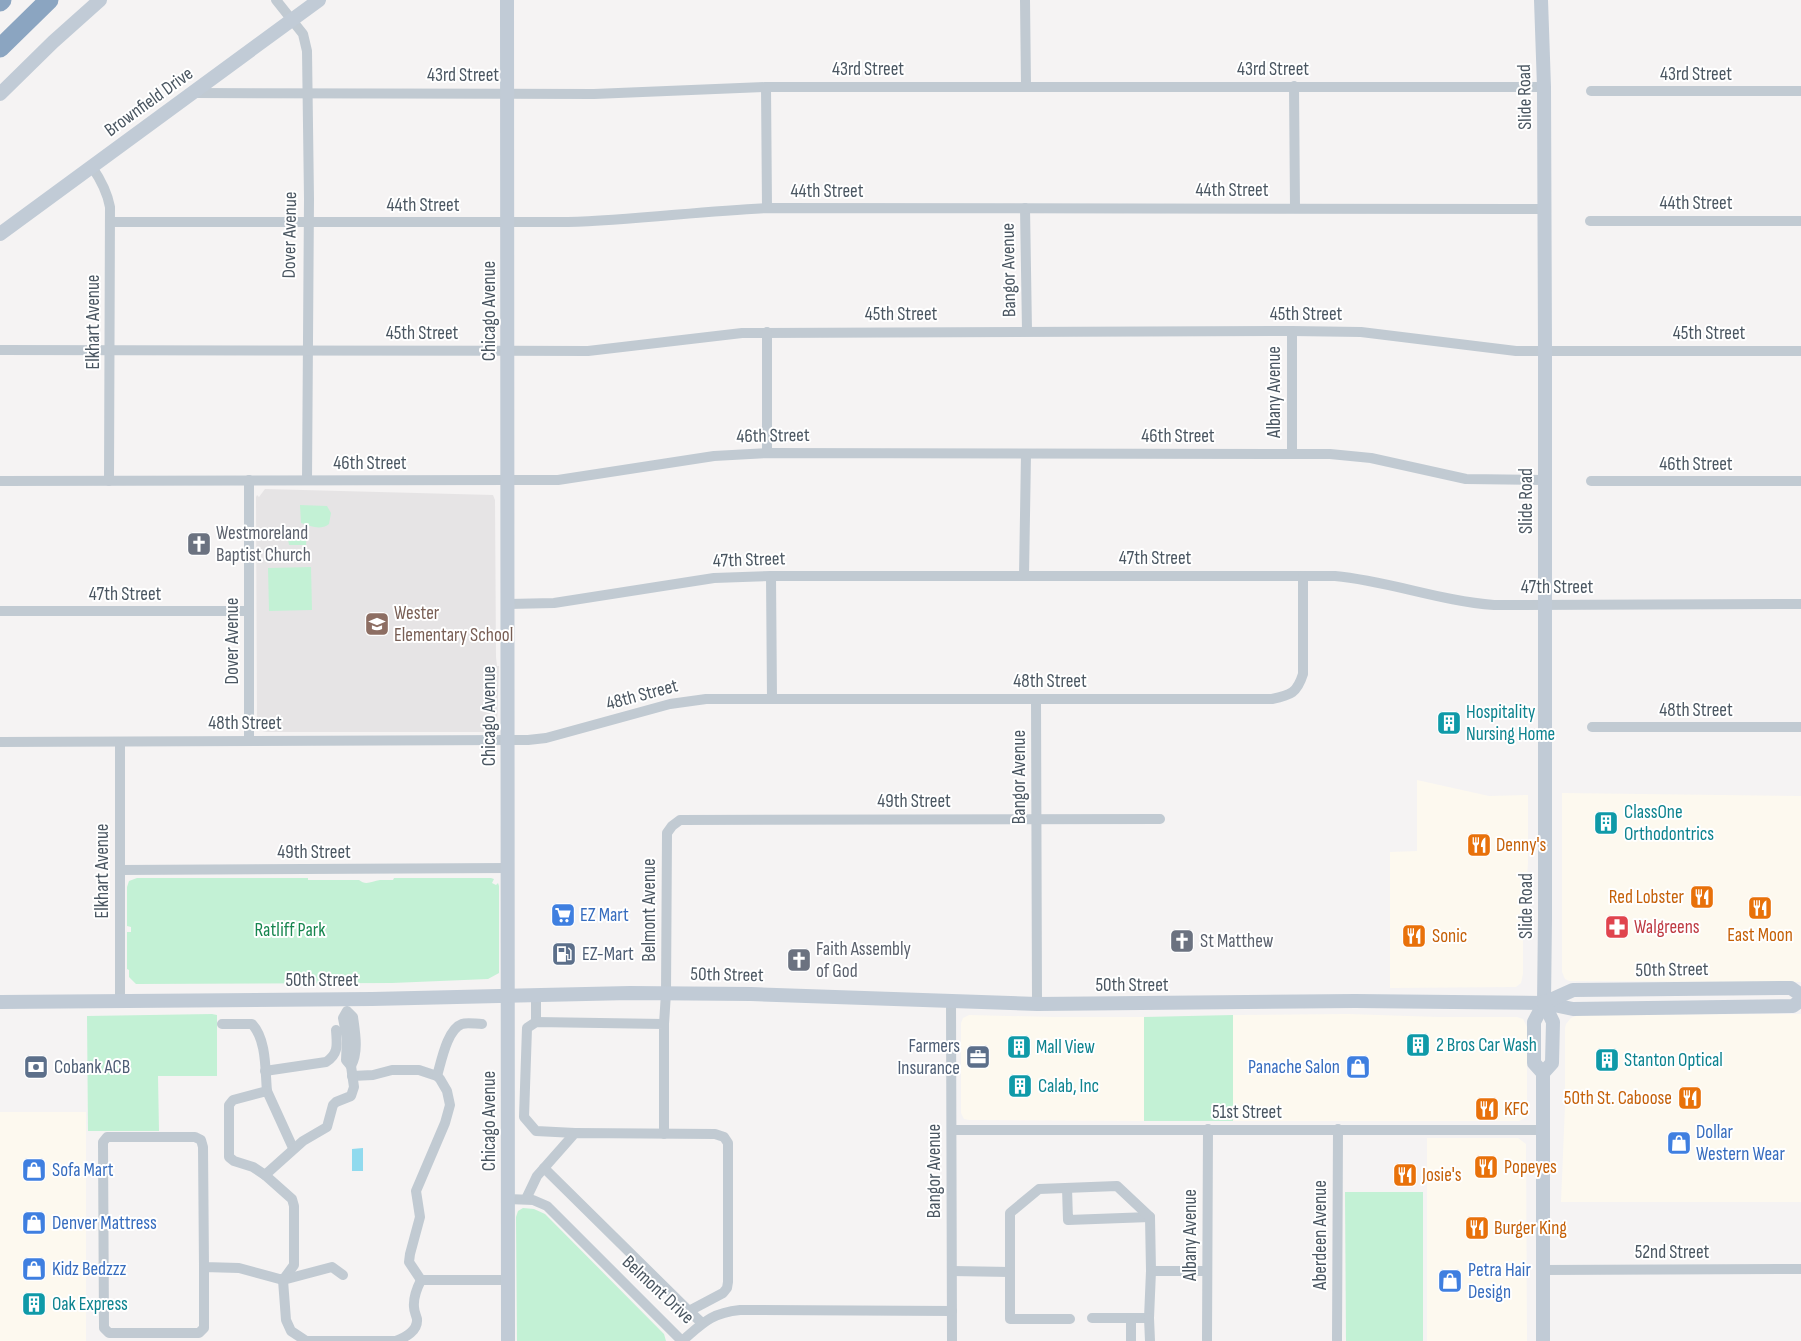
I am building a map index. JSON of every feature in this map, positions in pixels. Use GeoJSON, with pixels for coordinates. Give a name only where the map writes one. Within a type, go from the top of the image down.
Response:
{"type":"FeatureCollection","features":[{"type":"Feature","properties":{"kind":"highway"},"geometry":{"type":"LineString","coordinates":[[0,34],[45,0]]}},
{"type":"Feature","properties":{"kind":"highway"},"geometry":{"type":"LineString","coordinates":[[0,48],[49,0]]}},
{"type":"Feature","properties":{"kind":"main road"},"geometry":{"type":"LineString","coordinates":[[0,94],[53,42],[100,0]]}},
{"type":"Feature","properties":{"kind":"main road","name":"Brownfield Drive"},"geometry":{"type":"LineString","coordinates":[[0,234],[319,0]]}},
{"type":"Feature","properties":{"kind":"main road","name":"Chicago Avenue"},"geometry":{"type":"LineString","coordinates":[[507,0],[508,1341]]}},
{"type":"Feature","properties":{"kind":"main road","name":"Slide Road"},"geometry":{"type":"LineString","coordinates":[[1542,0],[1545,351],[1546,918],[1544,1003],[1553,1022],[1552,1063],[1543,1073],[1543,1341]]}},
{"type":"Feature","properties":{"kind":"main road","name":"50th Street"},"geometry":{"type":"LineString","coordinates":[[1544,1003],[1573,990],[1791,988],[1801,995]]}},
{"type":"Feature","properties":{"kind":"main road","name":"50th Street"},"geometry":{"type":"LineString","coordinates":[[0,1002],[372,999],[536,994],[666,993],[751,994],[1037,1004],[1355,1001],[1544,1003],[1573,1009],[1672,1009],[1706,1006],[1793,1006],[1801,1000]]}},
{"type":"Feature","properties":{"kind":"street","name":"Dover Avenue"},"geometry":{"type":"LineString","coordinates":[[276,0],[303,34],[307,50],[307,480]]}},
{"type":"Feature","properties":{"kind":"street"},"geometry":{"type":"LineString","coordinates":[[1025,0],[1026,86]]}},
{"type":"Feature","properties":{"kind":"street"},"geometry":{"type":"LineString","coordinates":[[1294,86],[1295,208]]}},
{"type":"Feature","properties":{"kind":"street","name":"43rd Street"},"geometry":{"type":"LineString","coordinates":[[193,93],[594,94],[766,87],[1544,87]]}},
{"type":"Feature","properties":{"kind":"street"},"geometry":{"type":"LineString","coordinates":[[766,87],[767,208]]}},
{"type":"Feature","properties":{"kind":"street","name":"43rd Street"},"geometry":{"type":"LineString","coordinates":[[1591,91],[1801,91]]}},
{"type":"Feature","properties":{"kind":"street","name":"Elkhart Avenue"},"geometry":{"type":"LineString","coordinates":[[92,167],[108,195],[110,222],[109,481]]}},
{"type":"Feature","properties":{"kind":"street","name":"44th Street"},"geometry":{"type":"LineString","coordinates":[[110,222],[607,221],[720,210],[767,208],[1544,209]]}},
{"type":"Feature","properties":{"kind":"street","name":"Bangor Avenue"},"geometry":{"type":"LineString","coordinates":[[1025,208],[1027,331]]}},
{"type":"Feature","properties":{"kind":"street","name":"44th Street"},"geometry":{"type":"LineString","coordinates":[[1590,221],[1801,221]]}},
{"type":"Feature","properties":{"kind":"street","name":"45th Street"},"geometry":{"type":"LineString","coordinates":[[0,350],[588,351],[707,336],[768,332],[1292,331],[1361,332],[1516,351],[1801,351]]}},
{"type":"Feature","properties":{"kind":"street","name":"Albany Avenue"},"geometry":{"type":"LineString","coordinates":[[1292,331],[1292,454]]}},
{"type":"Feature","properties":{"kind":"street"},"geometry":{"type":"LineString","coordinates":[[767,453],[768,332]]}},
{"type":"Feature","properties":{"kind":"street","name":"46th Street"},"geometry":{"type":"LineString","coordinates":[[0,481],[558,480],[714,456],[767,453],[1353,455],[1466,479],[1545,480]]}},
{"type":"Feature","properties":{"kind":"street"},"geometry":{"type":"LineString","coordinates":[[1024,576],[1026,454]]}},
{"type":"Feature","properties":{"kind":"street","name":"Dover Avenue"},"geometry":{"type":"LineString","coordinates":[[249,480],[250,741]]}},
{"type":"Feature","properties":{"kind":"street","name":"46th Street"},"geometry":{"type":"LineString","coordinates":[[1591,482],[1801,481]]}},
{"type":"Feature","properties":{"kind":"street"},"geometry":{"type":"LineString","coordinates":[[771,576],[772,699]]}},
{"type":"Feature","properties":{"kind":"street","name":"47th Street"},"geometry":{"type":"LineString","coordinates":[[508,604],[554,603],[714,578],[771,576],[1302,576],[1357,578],[1470,603],[1494,605],[1801,604]]}},
{"type":"Feature","properties":{"kind":"street","name":"48th Street"},"geometry":{"type":"LineString","coordinates":[[0,742],[508,740],[546,738],[687,701],[706,699],[1272,699],[1293,691],[1299,686],[1303,674],[1302,576]]}},
{"type":"Feature","properties":{"kind":"street","name":"47th Street"},"geometry":{"type":"LineString","coordinates":[[0,611],[249,611]]}},
{"type":"Feature","properties":{"kind":"street","name":"Bangor Avenue"},"geometry":{"type":"LineString","coordinates":[[1036,699],[1037,1004]]}},
{"type":"Feature","properties":{"kind":"street","name":"48th Street"},"geometry":{"type":"LineString","coordinates":[[1592,727],[1801,727]]}},
{"type":"Feature","properties":{"kind":"street","name":"Elkhart Avenue"},"geometry":{"type":"LineString","coordinates":[[120,742],[120,1000]]}},
{"type":"Feature","properties":{"kind":"street","name":"49th Street"},"geometry":{"type":"LineString","coordinates":[[671,828],[680,820],[1160,819]]}},
{"type":"Feature","properties":{"kind":"street","name":"Belmont Avenue"},"geometry":{"type":"LineString","coordinates":[[664,1134],[666,850],[668,833],[671,828]]}},
{"type":"Feature","properties":{"kind":"street","name":"49th Street"},"geometry":{"type":"LineString","coordinates":[[120,870],[508,868]]}},
{"type":"Feature","properties":{"kind":"street"},"geometry":{"type":"LineString","coordinates":[[536,994],[536,1022]]}},
{"type":"Feature","properties":{"kind":"street","name":"Bangor Avenue"},"geometry":{"type":"LineString","coordinates":[[951,1001],[952,1341]]}},
{"type":"Feature","properties":{"kind":"street"},"geometry":{"type":"LineString","coordinates":[[664,1024],[536,1022],[527,1028],[524,1117],[536,1131],[715,1134],[724,1137],[728,1143],[727,1288],[723,1293],[690,1311]]}},
{"type":"Feature","properties":{"kind":"street"},"geometry":{"type":"LineString","coordinates":[[222,1024],[252,1024],[258,1030],[263,1051],[267,1091],[293,1148]]}},
{"type":"Feature","properties":{"kind":"street"},"geometry":{"type":"LineString","coordinates":[[437,1076],[448,1040],[455,1029],[462,1024],[482,1024]]}},
{"type":"Feature","properties":{"kind":"street"},"geometry":{"type":"LineString","coordinates":[[265,1071],[326,1062],[332,1058],[337,1050],[336,1030]]}},
{"type":"Feature","properties":{"kind":"street"},"geometry":{"type":"LineString","coordinates":[[265,1175],[302,1141],[327,1127],[333,1105],[351,1096],[354,1087],[351,1071],[372,1075],[400,1069],[419,1070],[437,1076],[447,1091],[450,1105],[445,1123],[416,1191],[420,1217],[410,1254],[410,1262],[421,1280]]}},
{"type":"Feature","properties":{"kind":"street"},"geometry":{"type":"LineString","coordinates":[[267,1091],[233,1100],[229,1105],[230,1157],[234,1161],[252,1166],[292,1199],[294,1206],[294,1265],[283,1280],[286,1320],[291,1331],[306,1341],[396,1341],[405,1337],[414,1329],[417,1321],[414,1306],[415,1294],[421,1280]]}},
{"type":"Feature","properties":{"kind":"street","name":"Albany Avenue"},"geometry":{"type":"LineString","coordinates":[[1207,1341],[1208,1129]]}},
{"type":"Feature","properties":{"kind":"street","name":"Aberdeen Avenue"},"geometry":{"type":"LineString","coordinates":[[1337,1341],[1338,1129]]}},
{"type":"Feature","properties":{"kind":"street","name":"51st Street"},"geometry":{"type":"LineString","coordinates":[[952,1130],[1543,1130]]}},
{"type":"Feature","properties":{"kind":"street"},"geometry":{"type":"LineString","coordinates":[[526,1199],[537,1176],[575,1133]]}},
{"type":"Feature","properties":{"kind":"street"},"geometry":{"type":"LineString","coordinates":[[107,1137],[195,1137],[201,1140],[203,1147],[204,1267],[204,1328],[199,1333],[143,1337],[109,1333],[104,1328],[103,1142],[107,1137]]}},
{"type":"Feature","properties":{"kind":"street"},"geometry":{"type":"LineString","coordinates":[[544,1168],[702,1323]]}},
{"type":"Feature","properties":{"kind":"street"},"geometry":{"type":"LineString","coordinates":[[1070,1319],[1010,1319],[1010,1213],[1039,1188],[1117,1186],[1150,1217],[1150,1341]]}},
{"type":"Feature","properties":{"kind":"street"},"geometry":{"type":"LineString","coordinates":[[1067,1188],[1068,1220],[1150,1217]]}},
{"type":"Feature","properties":{"kind":"street","name":"Belmont Drive"},"geometry":{"type":"LineString","coordinates":[[507,1199],[533,1200],[547,1206],[682,1341],[702,1323],[714,1315],[726,1311],[952,1310]]}},
{"type":"Feature","properties":{"kind":"street"},"geometry":{"type":"LineString","coordinates":[[204,1267],[239,1268],[283,1280],[332,1267],[343,1275]]}},
{"type":"Feature","properties":{"kind":"street","name":"52nd Street"},"geometry":{"type":"LineString","coordinates":[[1543,1270],[1801,1269]]}},
{"type":"Feature","properties":{"kind":"street"},"geometry":{"type":"LineString","coordinates":[[952,1271],[1010,1272]]}},
{"type":"Feature","properties":{"kind":"street"},"geometry":{"type":"LineString","coordinates":[[1150,1271],[1207,1271]]}},
{"type":"Feature","properties":{"kind":"street"},"geometry":{"type":"LineString","coordinates":[[421,1280],[507,1280]]}},
{"type":"Feature","properties":{"kind":"street"},"geometry":{"type":"LineString","coordinates":[[1092,1318],[1150,1318]]}},
{"type":"Feature","properties":{"kind":"street"},"geometry":{"type":"LineString","coordinates":[[1131,1318],[1131,1341]]}},
{"type":"Feature","properties":{"kind":"shaded area","name":"Wester Elementary School"},"geometry":{"type":"Polygon","coordinates":[[[265,489],[493,495],[495,500],[496,657],[497,666],[499,666],[497,727],[494,725],[490,728],[492,731],[490,732],[267,732],[262,731],[264,728],[260,725],[257,727],[256,497],[257,495],[259,497],[265,489]]]}},
{"type":"Feature","properties":{"kind":"shaded area"},"geometry":{"type":"Polygon","coordinates":[[[1417,780],[1489,796],[1528,795],[1528,863],[1523,928],[1523,974],[1521,983],[1516,987],[1390,988],[1390,852],[1417,851],[1417,780]]]}},
{"type":"Feature","properties":{"kind":"shaded area"},"geometry":{"type":"Polygon","coordinates":[[[1562,793],[1801,796],[1801,982],[1569,981],[1565,979],[1562,972],[1562,793]]]}},
{"type":"Feature","properties":{"kind":"shaded area"},"geometry":{"type":"Polygon","coordinates":[[[1348,1014],[1517,1017],[1523,1019],[1527,1027],[1527,1114],[1525,1118],[1519,1121],[1233,1121],[1233,1015],[1348,1014]]]}},
{"type":"Feature","properties":{"kind":"shaded area"},"geometry":{"type":"Polygon","coordinates":[[[1801,1014],[1801,1202],[1561,1202],[1565,1106],[1565,1028],[1571,1018],[1578,1015],[1801,1014]]]}},
{"type":"Feature","properties":{"kind":"shaded area"},"geometry":{"type":"Polygon","coordinates":[[[969,1015],[1144,1017],[1144,1121],[964,1119],[961,1113],[961,1023],[963,1018],[969,1015]]]}},
{"type":"Feature","properties":{"kind":"shaded area"},"geometry":{"type":"Polygon","coordinates":[[[0,1112],[86,1112],[86,1341],[0,1341],[0,1112]]]}},
{"type":"Feature","properties":{"kind":"shaded area"},"geometry":{"type":"Polygon","coordinates":[[[1427,1138],[1518,1138],[1526,1144],[1527,1341],[1427,1341],[1427,1138]]]}},
{"type":"Feature","properties":{"kind":"green space"},"geometry":{"type":"Polygon","coordinates":[[[300,505],[327,506],[331,513],[329,524],[319,528],[301,523],[300,505]]]}},
{"type":"Feature","properties":{"kind":"green space"},"geometry":{"type":"Polygon","coordinates":[[[291,530],[307,532],[306,545],[289,545],[287,533],[291,530]]]}},
{"type":"Feature","properties":{"kind":"green space"},"geometry":{"type":"Polygon","coordinates":[[[311,567],[312,610],[269,611],[268,568],[311,567]]]}},
{"type":"Feature","properties":{"kind":"green space","name":"Ratliff Park"},"geometry":{"type":"Polygon","coordinates":[[[137,878],[308,878],[308,880],[359,880],[367,883],[393,880],[394,878],[491,878],[494,879],[492,883],[496,885],[498,883],[499,886],[499,973],[488,979],[392,983],[136,984],[129,977],[129,970],[127,969],[127,932],[131,932],[131,927],[127,926],[127,887],[129,881],[137,878]]]}},
{"type":"Feature","properties":{"kind":"green space"},"geometry":{"type":"Polygon","coordinates":[[[217,1015],[217,1076],[158,1076],[159,1131],[88,1131],[87,1016],[217,1015]]]}},
{"type":"Feature","properties":{"kind":"green space"},"geometry":{"type":"Polygon","coordinates":[[[1233,1015],[1233,1121],[1144,1121],[1144,1017],[1233,1015]]]}},
{"type":"Feature","properties":{"kind":"green space"},"geometry":{"type":"Polygon","coordinates":[[[1345,1192],[1423,1192],[1423,1341],[1346,1341],[1345,1192]]]}},
{"type":"Feature","properties":{"kind":"green space"},"geometry":{"type":"Polygon","coordinates":[[[523,1208],[534,1209],[545,1214],[664,1334],[666,1341],[517,1341],[516,1217],[518,1211],[523,1208]]]}},
{"type":"Feature","properties":{"kind":"water"},"geometry":{"type":"Polygon","coordinates":[[[363,1148],[363,1171],[352,1171],[352,1149],[363,1148]]]}},
{"type":"Feature","properties":{"kind":"place","name":"Westmoreland Baptist Church"},"geometry":{"type":"Point","coordinates":[199,544]}},
{"type":"Feature","properties":{"kind":"place","name":"Wester Elementary School"},"geometry":{"type":"Point","coordinates":[377,624]}},
{"type":"Feature","properties":{"kind":"place","name":"Hospitality Nursing Home"},"geometry":{"type":"Point","coordinates":[1449,723]}},
{"type":"Feature","properties":{"kind":"place","name":"ClassOne Orthodontrics"},"geometry":{"type":"Point","coordinates":[1606,823]}},
{"type":"Feature","properties":{"kind":"place","name":"Denny's"},"geometry":{"type":"Point","coordinates":[1479,845]}},
{"type":"Feature","properties":{"kind":"place","name":"Red Lobster"},"geometry":{"type":"Point","coordinates":[1702,897]}},
{"type":"Feature","properties":{"kind":"place","name":"East Moon"},"geometry":{"type":"Point","coordinates":[1760,908]}},
{"type":"Feature","properties":{"kind":"place","name":"EZ Mart"},"geometry":{"type":"Point","coordinates":[563,915]}},
{"type":"Feature","properties":{"kind":"place","name":"Walgreens"},"geometry":{"type":"Point","coordinates":[1617,927]}},
{"type":"Feature","properties":{"kind":"place","name":"Sonic"},"geometry":{"type":"Point","coordinates":[1414,936]}},
{"type":"Feature","properties":{"kind":"place","name":"St Matthew"},"geometry":{"type":"Point","coordinates":[1182,941]}},
{"type":"Feature","properties":{"kind":"place","name":"EZ-Mart"},"geometry":{"type":"Point","coordinates":[564,954]}},
{"type":"Feature","properties":{"kind":"place","name":"Faith Assembly of God"},"geometry":{"type":"Point","coordinates":[799,960]}},
{"type":"Feature","properties":{"kind":"place","name":"2 Bros Car Wash"},"geometry":{"type":"Point","coordinates":[1418,1045]}},
{"type":"Feature","properties":{"kind":"place","name":"Mall View"},"geometry":{"type":"Point","coordinates":[1019,1047]}},
{"type":"Feature","properties":{"kind":"place","name":"Farmers Insurance"},"geometry":{"type":"Point","coordinates":[978,1057]}},
{"type":"Feature","properties":{"kind":"place","name":"Stanton Optical"},"geometry":{"type":"Point","coordinates":[1607,1060]}},
{"type":"Feature","properties":{"kind":"place","name":"Cobank ACB"},"geometry":{"type":"Point","coordinates":[36,1067]}},
{"type":"Feature","properties":{"kind":"place","name":"Panache Salon"},"geometry":{"type":"Point","coordinates":[1358,1067]}},
{"type":"Feature","properties":{"kind":"place","name":"Calab, Inc"},"geometry":{"type":"Point","coordinates":[1020,1086]}},
{"type":"Feature","properties":{"kind":"place","name":"50th St. Caboose"},"geometry":{"type":"Point","coordinates":[1690,1098]}},
{"type":"Feature","properties":{"kind":"place","name":"KFC"},"geometry":{"type":"Point","coordinates":[1487,1109]}},
{"type":"Feature","properties":{"kind":"place","name":"Dollar Western Wear"},"geometry":{"type":"Point","coordinates":[1679,1143]}},
{"type":"Feature","properties":{"kind":"place","name":"Popeyes"},"geometry":{"type":"Point","coordinates":[1486,1167]}},
{"type":"Feature","properties":{"kind":"place","name":"Sofa Mart"},"geometry":{"type":"Point","coordinates":[34,1170]}},
{"type":"Feature","properties":{"kind":"place","name":"Josie's"},"geometry":{"type":"Point","coordinates":[1405,1175]}},
{"type":"Feature","properties":{"kind":"place","name":"Denver Mattress"},"geometry":{"type":"Point","coordinates":[34,1223]}},
{"type":"Feature","properties":{"kind":"place","name":"Burger King"},"geometry":{"type":"Point","coordinates":[1477,1228]}},
{"type":"Feature","properties":{"kind":"place","name":"Kidz Bedzzz"},"geometry":{"type":"Point","coordinates":[34,1269]}},
{"type":"Feature","properties":{"kind":"place","name":"Petra Hair Design"},"geometry":{"type":"Point","coordinates":[1450,1281]}},
{"type":"Feature","properties":{"kind":"place","name":"Oak Express"},"geometry":{"type":"Point","coordinates":[34,1304]}}]}
